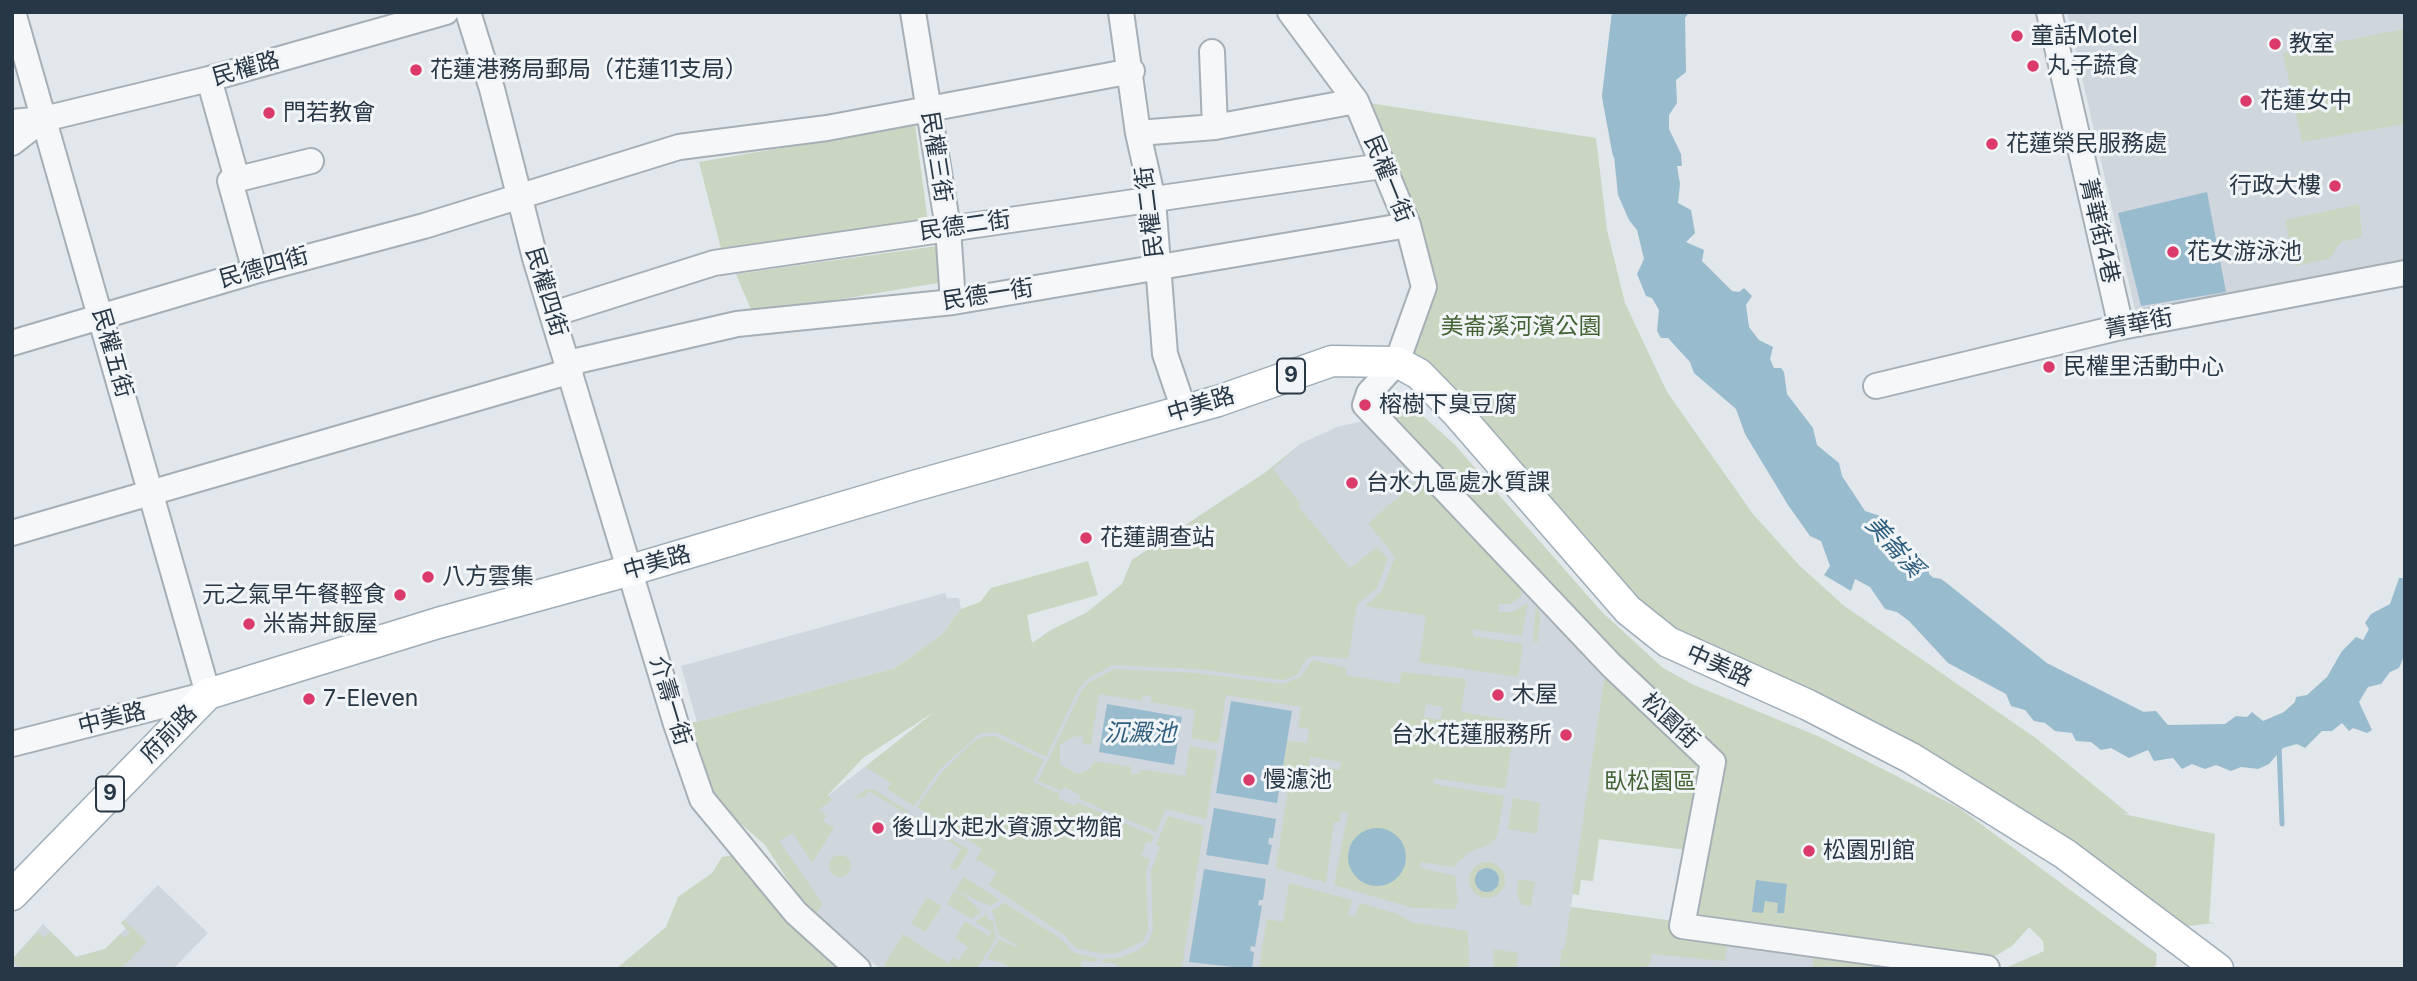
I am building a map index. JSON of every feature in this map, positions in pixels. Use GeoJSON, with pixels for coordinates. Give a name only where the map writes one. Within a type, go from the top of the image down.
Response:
{"type":"FeatureCollection","features":[{"type":"Feature","properties":{"kind":"main road","name":"中美路"},"geometry":{"type":"LineString","coordinates":[[208,694],[438,623],[1184,410],[1332,361],[1396,362],[1419,374],[1456,412],[1628,610],[1668,642],[1808,705],[1911,758],[2065,854],[2218,969]]}},
{"type":"Feature","properties":{"kind":"main road","name":"府前路"},"geometry":{"type":"LineString","coordinates":[[12,895],[208,694]]}},
{"type":"Feature","properties":{"kind":"street","name":"民權五街"},"geometry":{"type":"LineString","coordinates":[[13,12],[71,223],[103,317],[208,694]]}},
{"type":"Feature","properties":{"kind":"street","name":"民權路"},"geometry":{"type":"LineString","coordinates":[[12,122],[44,119],[209,79],[446,12]]}},
{"type":"Feature","properties":{"kind":"street","name":"民權四街"},"geometry":{"type":"LineString","coordinates":[[468,12],[492,89],[517,197],[631,570]]}},
{"type":"Feature","properties":{"kind":"street","name":"民權三街"},"geometry":{"type":"LineString","coordinates":[[913,12],[948,228],[953,302]]}},
{"type":"Feature","properties":{"kind":"street","name":"民權二街"},"geometry":{"type":"LineString","coordinates":[[1121,12],[1132,71],[1138,133],[1153,200],[1156,267],[1165,354],[1184,410]]}},
{"type":"Feature","properties":{"kind":"street","name":"民權一街"},"geometry":{"type":"LineString","coordinates":[[1290,12],[1356,100],[1408,225],[1424,287],[1396,362]]}},
{"type":"Feature","properties":{"kind":"street","name":"菁華街4巷"},"geometry":{"type":"LineString","coordinates":[[2049,12],[2121,327]]}},
{"type":"Feature","properties":{"kind":"street"},"geometry":{"type":"LineString","coordinates":[[1212,52],[1215,127]]}},
{"type":"Feature","properties":{"kind":"street","name":"民德四街"},"geometry":{"type":"LineString","coordinates":[[12,343],[254,271],[424,226],[679,147],[827,128],[1132,71]]}},
{"type":"Feature","properties":{"kind":"street"},"geometry":{"type":"LineString","coordinates":[[209,79],[237,178]]}},
{"type":"Feature","properties":{"kind":"street"},"geometry":{"type":"LineString","coordinates":[[1138,133],[1215,127],[1356,100]]}},
{"type":"Feature","properties":{"kind":"street","name":"民權路"},"geometry":{"type":"LineString","coordinates":[[12,143],[44,119]]}},
{"type":"Feature","properties":{"kind":"street"},"geometry":{"type":"LineString","coordinates":[[254,271],[230,181],[311,161]]}},
{"type":"Feature","properties":{"kind":"street","name":"民德二街"},"geometry":{"type":"LineString","coordinates":[[553,314],[714,263],[1382,166]]}},
{"type":"Feature","properties":{"kind":"street","name":"民德一街"},"geometry":{"type":"LineString","coordinates":[[151,494],[569,367],[737,324],[953,302],[1408,225]]}},
{"type":"Feature","properties":{"kind":"street","name":"菁華街"},"geometry":{"type":"LineString","coordinates":[[1876,386],[2121,327],[2405,273]]}},
{"type":"Feature","properties":{"kind":"street","name":"松園街"},"geometry":{"type":"LineString","coordinates":[[1396,362],[1369,393],[1365,405],[1611,665],[1713,762],[1682,926],[1987,968]]}},
{"type":"Feature","properties":{"kind":"street"},"geometry":{"type":"LineString","coordinates":[[12,533],[151,494]]}},
{"type":"Feature","properties":{"kind":"street","name":"介壽一街"},"geometry":{"type":"LineString","coordinates":[[631,570],[676,723],[702,799],[796,913],[858,969]]}},
{"type":"Feature","properties":{"kind":"street","name":"中美路"},"geometry":{"type":"LineString","coordinates":[[12,744],[208,694]]}},
{"type":"Feature","properties":{"kind":"shaded area","name":"花蓮女中"},"geometry":{"type":"Polygon","coordinates":[[[2067,12],[2405,12],[2405,264],[2136,314],[2067,12]]]}},
{"type":"Feature","properties":{"kind":"shaded area"},"geometry":{"type":"Polygon","coordinates":[[[1367,420],[1536,605],[1607,677],[1604,681],[1571,907],[1674,921],[1949,969],[880,969],[801,900],[765,845],[945,704],[1051,630],[1086,613],[1122,584],[1132,560],[1266,472],[1300,444],[1337,427],[1367,420]]]}},
{"type":"Feature","properties":{"kind":"shaded area"},"geometry":{"type":"Polygon","coordinates":[[[945,593],[947,598],[959,598],[961,609],[941,635],[895,668],[697,722],[681,666],[945,593]]]}},
{"type":"Feature","properties":{"kind":"shaded area"},"geometry":{"type":"Polygon","coordinates":[[[158,885],[208,933],[173,969],[12,969],[12,959],[43,924],[76,957],[105,949],[126,928],[121,923],[158,885]]]}},
{"type":"Feature","properties":{"kind":"green space"},"geometry":{"type":"Polygon","coordinates":[[[2403,29],[2405,124],[2302,142],[2283,53],[2403,29]]]}},
{"type":"Feature","properties":{"kind":"green space","name":"美崙溪河濱公園"},"geometry":{"type":"Polygon","coordinates":[[[1356,101],[1596,138],[1607,230],[1625,303],[1667,392],[1753,514],[1799,565],[1843,605],[2037,739],[2129,814],[2119,813],[2215,834],[2209,922],[2214,923],[2164,929],[2065,854],[1668,642],[1397,362],[1424,287],[1356,101]]]}},
{"type":"Feature","properties":{"kind":"green space"},"geometry":{"type":"Polygon","coordinates":[[[915,125],[928,222],[721,249],[699,162],[915,125]]]}},
{"type":"Feature","properties":{"kind":"green space"},"geometry":{"type":"Polygon","coordinates":[[[2359,204],[2362,237],[2341,242],[2329,259],[2295,266],[2285,220],[2359,204]]]}},
{"type":"Feature","properties":{"kind":"green space"},"geometry":{"type":"Polygon","coordinates":[[[945,245],[949,281],[753,314],[736,274],[945,245]]]}},
{"type":"Feature","properties":{"kind":"green space"},"geometry":{"type":"Polygon","coordinates":[[[1384,397],[1423,416],[1455,445],[1602,612],[1663,668],[1694,685],[1820,737],[1959,808],[2157,954],[2156,965],[2153,969],[2003,969],[2044,951],[2043,941],[2029,927],[2012,946],[1992,958],[1700,918],[1695,912],[1722,759],[1596,639],[1381,406],[1384,397]]]}},
{"type":"Feature","properties":{"kind":"green space"},"geometry":{"type":"Polygon","coordinates":[[[1298,446],[1273,469],[1301,504],[1299,507],[1350,568],[1377,547],[1388,559],[1377,588],[1357,604],[1348,659],[1313,656],[1306,659],[1297,675],[1283,680],[1196,669],[1113,665],[1086,680],[1078,690],[1046,757],[996,732],[979,734],[939,770],[914,806],[887,789],[891,783],[865,767],[934,712],[863,758],[828,795],[832,800],[818,810],[826,815],[823,821],[834,828],[812,863],[793,833],[779,841],[823,904],[816,913],[801,900],[765,845],[715,801],[687,722],[697,722],[895,668],[941,635],[961,609],[980,602],[991,588],[1088,561],[1098,595],[1027,615],[1032,643],[1051,630],[1086,613],[1122,584],[1132,560],[1266,472],[1298,446]]]}},
{"type":"Feature","properties":{"kind":"green space"},"geometry":{"type":"Polygon","coordinates":[[[1420,479],[1522,589],[1521,596],[1510,604],[1499,604],[1499,612],[1513,612],[1528,603],[1522,636],[1473,629],[1473,636],[1523,644],[1518,677],[1419,662],[1426,616],[1365,606],[1381,592],[1395,557],[1368,523],[1420,479]]]}},
{"type":"Feature","properties":{"kind":"green space"},"geometry":{"type":"Polygon","coordinates":[[[1536,605],[1540,615],[1538,642],[1533,641],[1536,605]]]}},
{"type":"Feature","properties":{"kind":"green space"},"geometry":{"type":"Polygon","coordinates":[[[1313,660],[1347,668],[1346,675],[1399,684],[1402,672],[1466,679],[1461,712],[1516,721],[1505,789],[1434,778],[1434,784],[1504,796],[1497,837],[1490,844],[1470,852],[1453,867],[1421,862],[1420,868],[1455,876],[1458,903],[1455,909],[1413,908],[1334,885],[1348,813],[1341,812],[1340,822],[1334,822],[1326,883],[1276,868],[1288,789],[1299,790],[1302,777],[1282,774],[1287,741],[1307,743],[1309,729],[1298,728],[1301,707],[1226,695],[1218,743],[1191,738],[1195,710],[1151,702],[1151,696],[1143,695],[1142,701],[1099,694],[1091,745],[1083,744],[1083,737],[1075,736],[1060,745],[1060,764],[1077,774],[1090,769],[1095,761],[1131,767],[1131,773],[1139,774],[1140,769],[1185,776],[1190,746],[1217,751],[1206,819],[1166,809],[1156,832],[1079,799],[1080,795],[1064,787],[1062,791],[1038,781],[1081,692],[1088,683],[1114,669],[1195,673],[1283,684],[1300,677],[1313,660]],[[1426,704],[1424,717],[1441,720],[1443,707],[1426,704]],[[1310,757],[1309,765],[1340,770],[1341,762],[1310,757]]]}},
{"type":"Feature","properties":{"kind":"green space","name":"臥松園區"},"geometry":{"type":"Polygon","coordinates":[[[1607,677],[1694,758],[1700,777],[1686,850],[1599,839],[1593,881],[1581,880],[1579,895],[1572,894],[1604,680],[1607,677]]]}},
{"type":"Feature","properties":{"kind":"green space"},"geometry":{"type":"Polygon","coordinates":[[[995,736],[1044,760],[1033,782],[1060,794],[1059,799],[1075,806],[1077,802],[1154,836],[1151,843],[1146,842],[1141,856],[1150,859],[1146,870],[1148,930],[1143,941],[1117,953],[1103,954],[1076,948],[1064,935],[989,885],[997,872],[976,859],[982,849],[917,807],[942,772],[971,744],[981,737],[995,736]]]}},
{"type":"Feature","properties":{"kind":"green space"},"geometry":{"type":"Polygon","coordinates":[[[866,789],[873,789],[908,811],[906,814],[869,791],[865,797],[853,799],[866,789]]]}},
{"type":"Feature","properties":{"kind":"green space"},"geometry":{"type":"Polygon","coordinates":[[[1513,798],[1540,803],[1537,834],[1508,829],[1513,798]]]}},
{"type":"Feature","properties":{"kind":"green space"},"geometry":{"type":"Polygon","coordinates":[[[914,815],[969,850],[956,871],[950,867],[961,849],[912,818],[914,815]]]}},
{"type":"Feature","properties":{"kind":"green space"},"geometry":{"type":"Polygon","coordinates":[[[1168,816],[1204,826],[1182,967],[1192,969],[1116,969],[1116,964],[1102,962],[1103,959],[1118,958],[1137,951],[1147,944],[1153,931],[1151,871],[1160,847],[1156,845],[1168,816]]]}},
{"type":"Feature","properties":{"kind":"green space"},"geometry":{"type":"Polygon","coordinates":[[[735,855],[841,969],[616,969],[666,927],[678,897],[712,873],[722,857],[735,855]]]}},
{"type":"Feature","properties":{"kind":"green space"},"geometry":{"type":"Polygon","coordinates":[[[840,855],[848,858],[851,866],[848,874],[840,877],[832,874],[829,866],[832,858],[840,855]]]}},
{"type":"Feature","properties":{"kind":"green space"},"geometry":{"type":"Polygon","coordinates":[[[1487,862],[1500,867],[1505,880],[1500,893],[1487,898],[1474,893],[1469,880],[1474,867],[1487,862]]]}},
{"type":"Feature","properties":{"kind":"green space"},"geometry":{"type":"Polygon","coordinates":[[[964,877],[1000,900],[990,906],[955,890],[964,877]]]}},
{"type":"Feature","properties":{"kind":"green space"},"geometry":{"type":"Polygon","coordinates":[[[1519,879],[1535,882],[1531,906],[1522,905],[1517,894],[1519,879]]]}},
{"type":"Feature","properties":{"kind":"green space"},"geometry":{"type":"Polygon","coordinates":[[[1289,883],[1352,900],[1348,915],[1355,917],[1360,903],[1398,914],[1411,922],[1468,931],[1469,969],[1259,969],[1267,919],[1283,922],[1289,883]]]}},
{"type":"Feature","properties":{"kind":"green space"},"geometry":{"type":"Polygon","coordinates":[[[954,891],[965,896],[981,912],[971,919],[947,904],[954,891]]]}},
{"type":"Feature","properties":{"kind":"green space"},"geometry":{"type":"Polygon","coordinates":[[[927,897],[942,906],[925,932],[911,923],[927,897]]]}},
{"type":"Feature","properties":{"kind":"green space"},"geometry":{"type":"Polygon","coordinates":[[[1005,903],[1061,939],[1074,953],[1097,958],[1096,962],[1082,960],[1081,969],[1010,969],[1001,962],[987,959],[999,939],[1017,948],[1018,946],[999,935],[992,910],[1005,903]]]}},
{"type":"Feature","properties":{"kind":"green space"},"geometry":{"type":"Polygon","coordinates":[[[1571,907],[1674,921],[1719,938],[1727,948],[1725,961],[1652,954],[1650,964],[1644,969],[1559,969],[1562,952],[1558,951],[1564,950],[1571,907]]]}},
{"type":"Feature","properties":{"kind":"green space"},"geometry":{"type":"Polygon","coordinates":[[[986,914],[990,921],[993,920],[996,938],[977,969],[885,969],[884,965],[903,934],[948,963],[953,957],[959,960],[968,947],[955,938],[965,921],[989,936],[991,932],[975,922],[986,914]]]}},
{"type":"Feature","properties":{"kind":"green space"},"geometry":{"type":"Polygon","coordinates":[[[124,920],[147,942],[121,969],[21,969],[12,960],[38,932],[44,938],[50,931],[76,957],[105,949],[120,934],[125,938],[130,932],[121,923],[124,920]]]}},
{"type":"Feature","properties":{"kind":"green space"},"geometry":{"type":"Polygon","coordinates":[[[1493,949],[1518,953],[1516,969],[1494,969],[1493,949]]]}},
{"type":"Feature","properties":{"kind":"green space"},"geometry":{"type":"Polygon","coordinates":[[[1814,950],[1888,960],[1887,969],[1812,969],[1814,950]]]}},
{"type":"Feature","properties":{"kind":"water"},"geometry":{"type":"Polygon","coordinates":[[[1629,12],[1689,12],[1685,18],[1686,72],[1676,80],[1677,103],[1669,115],[1669,129],[1681,154],[1682,166],[1677,166],[1680,184],[1678,203],[1691,210],[1695,233],[1686,242],[1704,250],[1702,261],[1732,291],[1739,292],[1744,288],[1752,296],[1746,305],[1749,327],[1759,340],[1773,347],[1770,359],[1774,368],[1781,368],[1784,372],[1787,394],[1813,428],[1817,445],[1839,463],[1842,476],[1865,511],[1880,516],[1884,532],[1897,534],[1901,546],[1919,552],[1929,567],[1929,574],[1945,584],[1968,613],[1966,625],[1973,633],[1981,634],[1986,642],[2007,648],[2017,656],[2015,663],[2023,673],[2054,681],[2057,689],[2072,691],[2085,704],[2105,710],[2116,709],[2122,713],[2134,708],[2141,712],[2156,711],[2168,725],[2225,724],[2236,716],[2247,717],[2252,712],[2263,721],[2284,712],[2295,702],[2296,697],[2307,695],[2327,677],[2342,651],[2356,637],[2363,640],[2369,629],[2365,623],[2371,614],[2390,604],[2399,578],[2405,578],[2405,654],[2399,668],[2390,672],[2381,684],[2368,687],[2359,702],[2372,730],[2367,733],[2353,728],[2349,731],[2342,723],[2332,731],[2322,731],[2305,748],[2297,744],[2283,748],[2269,764],[2258,769],[2241,767],[2231,771],[2216,765],[2205,769],[2192,764],[2182,769],[2173,758],[2154,761],[2148,750],[2129,758],[2111,748],[2101,750],[2091,742],[2076,741],[2072,733],[2055,731],[2045,723],[2034,721],[2025,710],[2011,706],[2006,694],[1948,663],[1909,621],[1897,612],[1885,609],[1870,587],[1855,579],[1851,591],[1824,575],[1830,566],[1821,541],[1810,536],[1788,505],[1745,434],[1736,409],[1694,373],[1690,362],[1668,338],[1661,338],[1657,331],[1659,310],[1652,298],[1646,296],[1637,274],[1644,259],[1637,230],[1629,220],[1618,195],[1611,127],[1618,124],[1629,12]]]}},
{"type":"Feature","properties":{"kind":"water","name":"花女游泳池"},"geometry":{"type":"Polygon","coordinates":[[[2207,192],[2226,292],[2141,306],[2118,213],[2207,192]]]}},
{"type":"Feature","properties":{"kind":"water"},"geometry":{"type":"Polygon","coordinates":[[[1231,701],[1292,711],[1277,803],[1216,793],[1231,701]]]}},
{"type":"Feature","properties":{"kind":"water","name":"沉澱池"},"geometry":{"type":"Polygon","coordinates":[[[1107,704],[1182,717],[1174,765],[1099,752],[1107,704]]]}},
{"type":"Feature","properties":{"kind":"water","name":"慢濾池"},"geometry":{"type":"Polygon","coordinates":[[[1214,808],[1276,819],[1273,838],[1269,838],[1268,844],[1272,845],[1268,865],[1206,855],[1214,808]]]}},
{"type":"Feature","properties":{"kind":"water"},"geometry":{"type":"Polygon","coordinates":[[[1371,828],[1383,828],[1398,836],[1406,851],[1406,863],[1398,878],[1383,886],[1371,886],[1356,878],[1348,863],[1348,851],[1356,836],[1371,828]]]}},
{"type":"Feature","properties":{"kind":"water"},"geometry":{"type":"Polygon","coordinates":[[[1487,868],[1496,871],[1499,880],[1496,889],[1487,892],[1478,889],[1475,880],[1478,871],[1487,868]]]}},
{"type":"Feature","properties":{"kind":"water"},"geometry":{"type":"Polygon","coordinates":[[[1204,869],[1266,879],[1263,900],[1259,900],[1258,905],[1262,906],[1255,947],[1251,946],[1250,951],[1254,952],[1252,969],[1189,962],[1204,869]]]}},
{"type":"Feature","properties":{"kind":"water"},"geometry":{"type":"Polygon","coordinates":[[[1756,880],[1787,884],[1784,913],[1777,913],[1778,903],[1765,901],[1763,913],[1752,912],[1756,880]]]}},
{"type":"Feature","properties":{"kind":"waterway","name":"美崙溪"},"geometry":{"type":"LineString","coordinates":[[1627,12],[1617,96],[1627,150]]}},
{"type":"Feature","properties":{"kind":"waterway","name":"美崙溪"},"geometry":{"type":"LineString","coordinates":[[1935,593],[2039,676],[2142,728]]}},
{"type":"Feature","properties":{"kind":"waterway"},"geometry":{"type":"LineString","coordinates":[[2279,746],[2282,824]]}},
{"type":"Feature","properties":{"kind":"place","name":"童話Motel"},"geometry":{"type":"Point","coordinates":[2017,36]}},
{"type":"Feature","properties":{"kind":"place","name":"教室"},"geometry":{"type":"Point","coordinates":[2275,44]}},
{"type":"Feature","properties":{"kind":"place","name":"丸子蔬食"},"geometry":{"type":"Point","coordinates":[2033,66]}},
{"type":"Feature","properties":{"kind":"place","name":"花蓮港務局郵局（花蓮11支局）"},"geometry":{"type":"Point","coordinates":[416,70]}},
{"type":"Feature","properties":{"kind":"place","name":"花蓮女中"},"geometry":{"type":"Point","coordinates":[2246,101]}},
{"type":"Feature","properties":{"kind":"place","name":"門若教會"},"geometry":{"type":"Point","coordinates":[269,113]}},
{"type":"Feature","properties":{"kind":"place","name":"花蓮榮民服務處"},"geometry":{"type":"Point","coordinates":[1992,144]}},
{"type":"Feature","properties":{"kind":"place","name":"行政大樓"},"geometry":{"type":"Point","coordinates":[2335,186]}},
{"type":"Feature","properties":{"kind":"place","name":"花女游泳池"},"geometry":{"type":"Point","coordinates":[2173,252]}},
{"type":"Feature","properties":{"kind":"place","name":"民權里活動中心"},"geometry":{"type":"Point","coordinates":[2049,367]}},
{"type":"Feature","properties":{"kind":"place","name":"榕樹下臭豆腐"},"geometry":{"type":"Point","coordinates":[1365,405]}},
{"type":"Feature","properties":{"kind":"place","name":"台水九區處水質課"},"geometry":{"type":"Point","coordinates":[1352,483]}},
{"type":"Feature","properties":{"kind":"place","name":"花蓮調查站"},"geometry":{"type":"Point","coordinates":[1086,538]}},
{"type":"Feature","properties":{"kind":"place","name":"八方雲集"},"geometry":{"type":"Point","coordinates":[428,577]}},
{"type":"Feature","properties":{"kind":"place","name":"元之氣早午餐輕食"},"geometry":{"type":"Point","coordinates":[400,595]}},
{"type":"Feature","properties":{"kind":"place","name":"米崙丼飯屋"},"geometry":{"type":"Point","coordinates":[249,624]}},
{"type":"Feature","properties":{"kind":"place","name":"木屋"},"geometry":{"type":"Point","coordinates":[1498,695]}},
{"type":"Feature","properties":{"kind":"place","name":"7-Eleven"},"geometry":{"type":"Point","coordinates":[309,699]}},
{"type":"Feature","properties":{"kind":"place","name":"台水花蓮服務所"},"geometry":{"type":"Point","coordinates":[1566,735]}},
{"type":"Feature","properties":{"kind":"place","name":"慢濾池"},"geometry":{"type":"Point","coordinates":[1249,780]}},
{"type":"Feature","properties":{"kind":"place","name":"後山水起水資源文物館"},"geometry":{"type":"Point","coordinates":[878,828]}},
{"type":"Feature","properties":{"kind":"place","name":"松園別館"},"geometry":{"type":"Point","coordinates":[1809,851]}}]}
